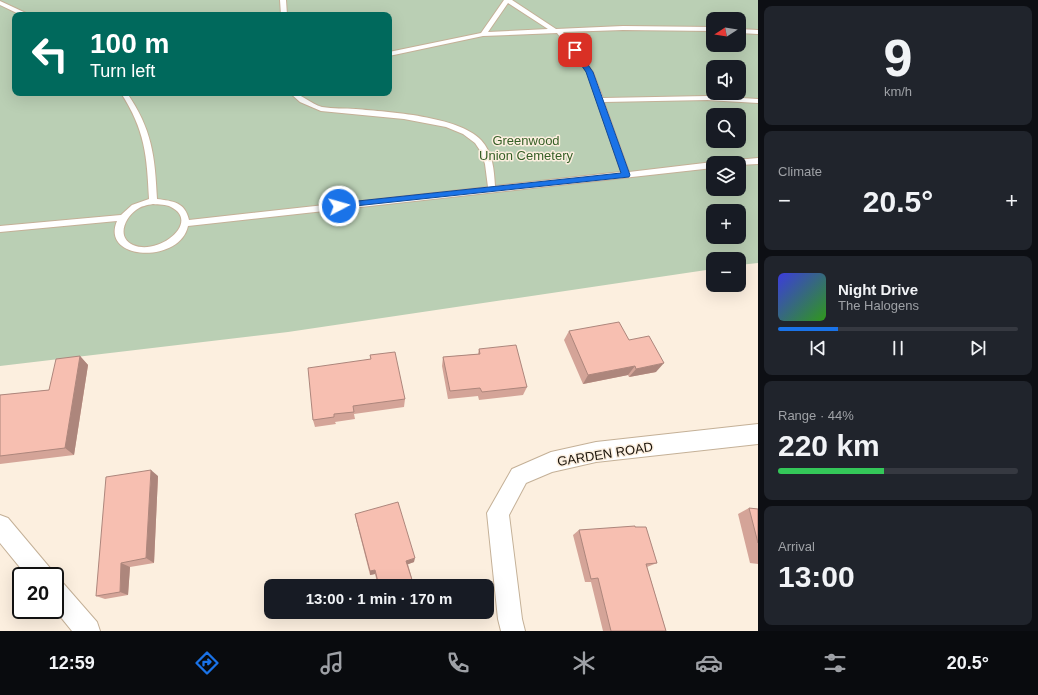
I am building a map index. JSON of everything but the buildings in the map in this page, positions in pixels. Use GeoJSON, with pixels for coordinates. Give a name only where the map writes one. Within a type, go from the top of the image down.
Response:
{"type":"FeatureCollection","features":[{"type":"Feature","properties":{"kind":"street","name":"GARDEN ROAD"},"geometry":{"type":"LineString","coordinates":[[513,631],[510,619],[498,513],[519,476],[551,462],[596,452],[758,434]]}},
{"type":"Feature","properties":{"kind":"street"},"geometry":{"type":"LineString","coordinates":[[0,526],[34,567]]}},
{"type":"Feature","properties":{"kind":"street"},"geometry":{"type":"LineString","coordinates":[[64,602],[88,631]]}},
{"type":"Feature","properties":{"kind":"lane"},"geometry":{"type":"LineString","coordinates":[[283,0],[284,12]]}},
{"type":"Feature","properties":{"kind":"lane"},"geometry":{"type":"LineString","coordinates":[[483,34],[508,0],[557,31],[582,60],[590,72],[626,175]]}},
{"type":"Feature","properties":{"kind":"lane"},"geometry":{"type":"LineString","coordinates":[[0,3],[20,12]]}},
{"type":"Feature","properties":{"kind":"lane"},"geometry":{"type":"LineString","coordinates":[[392,53],[483,34],[622,28],[706,29]]}},
{"type":"Feature","properties":{"kind":"lane"},"geometry":{"type":"LineString","coordinates":[[746,31],[758,32]]}},
{"type":"Feature","properties":{"kind":"lane"},"geometry":{"type":"LineString","coordinates":[[126,96],[138,114],[148,141],[151,158],[153,201]]}},
{"type":"Feature","properties":{"kind":"lane"},"geometry":{"type":"LineString","coordinates":[[297,96],[309,104],[321,108],[414,118],[454,126],[467,132],[478,141],[485,151],[489,162],[492,190]]}},
{"type":"Feature","properties":{"kind":"lane"},"geometry":{"type":"LineString","coordinates":[[600,100],[708,98],[758,101]]}},
{"type":"Feature","properties":{"kind":"lane"},"geometry":{"type":"LineString","coordinates":[[746,162],[758,161]]}},
{"type":"Feature","properties":{"kind":"lane"},"geometry":{"type":"LineString","coordinates":[[186,223],[706,167]]}},
{"type":"Feature","properties":{"kind":"lane"},"geometry":{"type":"LineString","coordinates":[[153,201],[168,202],[181,208],[185,215],[186,223],[183,232],[176,240],[155,250],[143,251],[133,249],[125,245],[120,238],[118,231],[120,222],[133,208],[153,201]]}},
{"type":"Feature","properties":{"kind":"lane"},"geometry":{"type":"LineString","coordinates":[[0,229],[123,218]]}},
{"type":"Feature","properties":{"kind":"green space","name":"Greenwood Union Cemetery"},"geometry":{"type":"Polygon","coordinates":[[[0,0],[758,0],[758,263],[746,264],[746,252],[706,252],[706,270],[288,332],[0,366],[0,0]]]}},
{"type":"Feature","properties":{"kind":"route"},"geometry":{"type":"LineString","coordinates":[[339,206],[626,175],[590,72],[575,50]]}}]}
